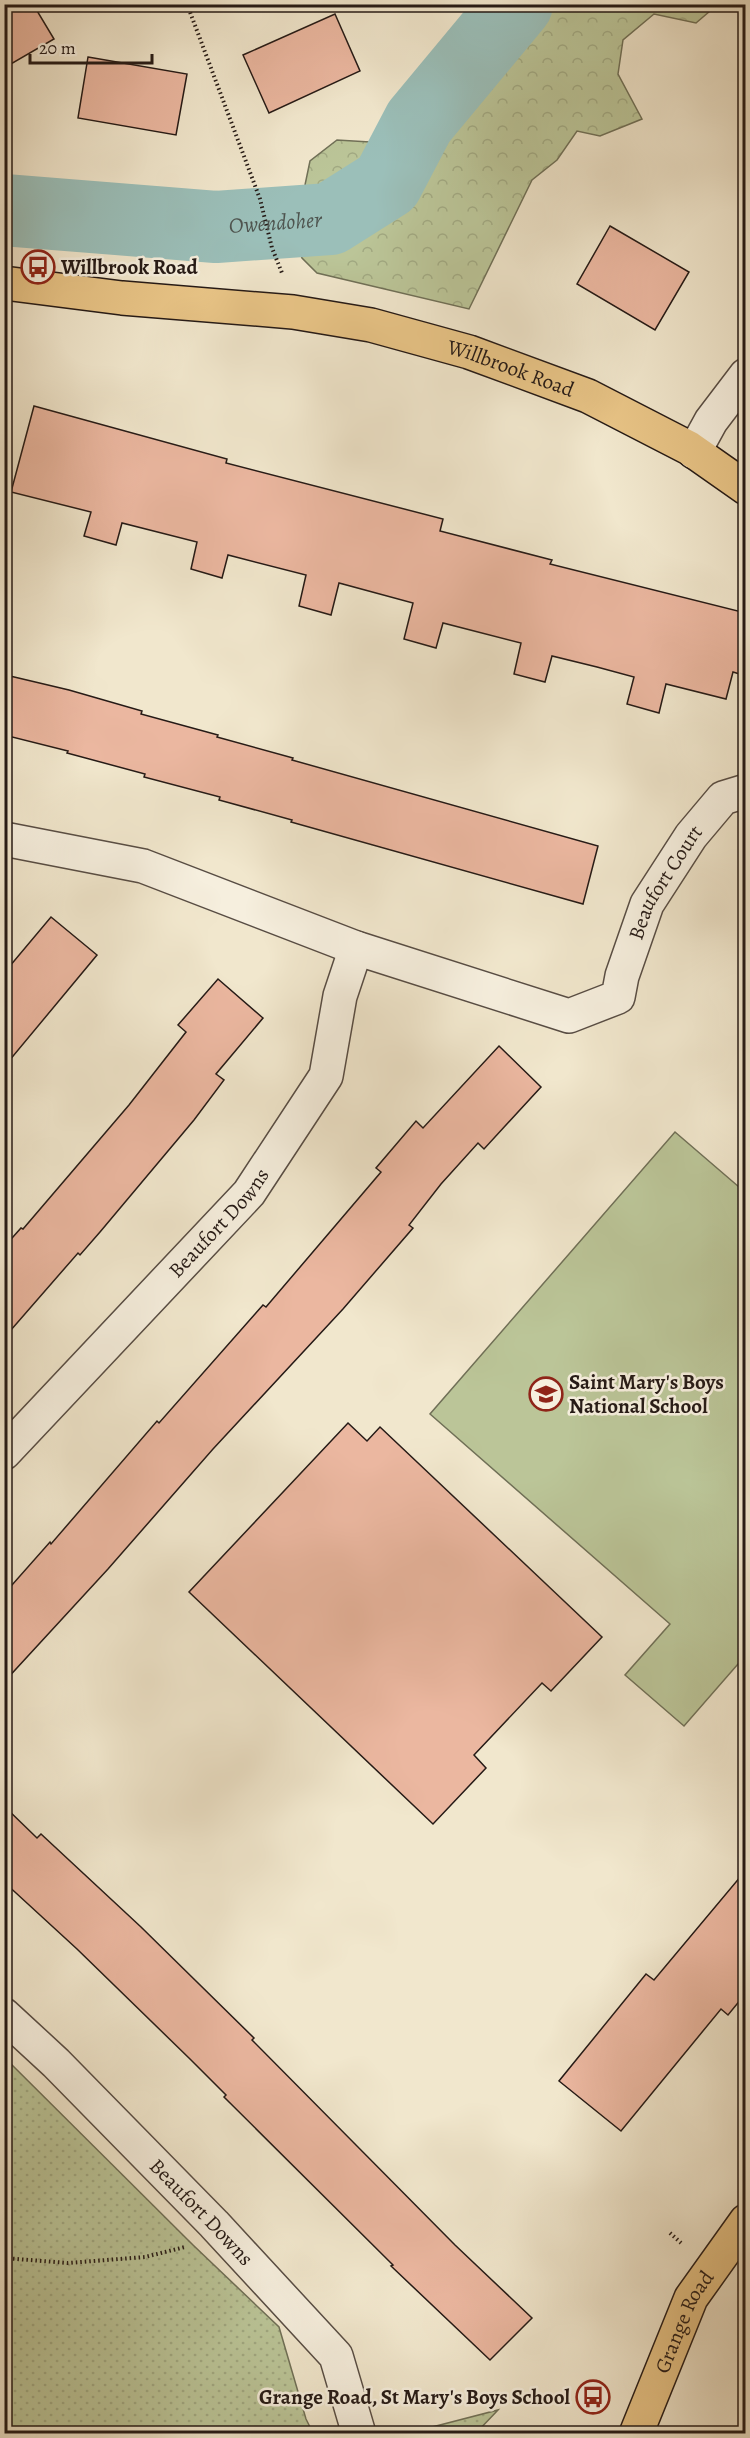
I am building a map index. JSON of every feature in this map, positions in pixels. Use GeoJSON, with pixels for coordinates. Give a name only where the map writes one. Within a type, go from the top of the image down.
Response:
{"type":"FeatureCollection","features":[{"type":"Feature","properties":{"kind":"main road","name":"Willbrook Road"},"geometry":{"type":"LineString","coordinates":[[4,283],[122,298],[293,312],[371,325],[469,352],[588,396],[694,452],[746,488]]}},
{"type":"Feature","properties":{"kind":"main road","name":"Grange Road"},"geometry":{"type":"LineString","coordinates":[[636,2433],[692,2298],[746,2221]]}},
{"type":"Feature","properties":{"kind":"street"},"geometry":{"type":"LineString","coordinates":[[694,452],[711,421],[746,375]]}},
{"type":"Feature","properties":{"kind":"street","name":"Beaufort Court"},"geometry":{"type":"LineString","coordinates":[[356,948],[569,1016],[618,997],[622,976],[647,904],[691,836],[723,798],[746,791]]}},
{"type":"Feature","properties":{"kind":"street"},"geometry":{"type":"LineString","coordinates":[[4,838],[143,866],[356,948]]}},
{"type":"Feature","properties":{"kind":"street","name":"Beaufort Downs"},"geometry":{"type":"LineString","coordinates":[[4,1453],[249,1193],[326,1076],[340,996],[356,948]]}},
{"type":"Feature","properties":{"kind":"street","name":"Beaufort Downs"},"geometry":{"type":"LineString","coordinates":[[4,2015],[56,2063],[214,2224],[336,2356],[359,2433]]}},
{"type":"Feature","properties":{"kind":"path"},"geometry":{"type":"LineString","coordinates":[[187,4],[260,199],[272,248],[285,282]]}},
{"type":"Feature","properties":{"kind":"path"},"geometry":{"type":"LineString","coordinates":[[670,2233],[681,2244]]}},
{"type":"Feature","properties":{"kind":"path"},"geometry":{"type":"LineString","coordinates":[[4,2258],[68,2264],[145,2257],[193,2245]]}},
{"type":"Feature","properties":{"kind":"green space"},"geometry":{"type":"Polygon","coordinates":[[[482,5],[717,5],[696,23],[654,14],[623,40],[618,74],[642,119],[600,136],[577,131],[557,160],[532,180],[469,309],[317,273],[302,258],[296,242],[336,240],[360,206],[316,203],[288,216],[305,185],[310,161],[337,140],[370,142],[410,126],[482,5]]]}},
{"type":"Feature","properties":{"kind":"green space"},"geometry":{"type":"Polygon","coordinates":[[[675,1132],[746,1193],[745,1656],[684,1726],[625,1675],[670,1624],[430,1414],[675,1132]]]}},
{"type":"Feature","properties":{"kind":"green space"},"geometry":{"type":"Polygon","coordinates":[[[4,2057],[279,2327],[306,2419],[311,2429],[320,2433],[5,2433],[4,2057]]]}},
{"type":"Feature","properties":{"kind":"green space"},"geometry":{"type":"Polygon","coordinates":[[[498,2410],[476,2433],[409,2433],[498,2410]]]}},
{"type":"Feature","properties":{"kind":"building"},"geometry":{"type":"Polygon","coordinates":[[[4,4],[33,4],[54,39],[4,68],[4,4]]]}},
{"type":"Feature","properties":{"kind":"building"},"geometry":{"type":"Polygon","coordinates":[[[335,14],[360,71],[269,113],[243,55],[335,14]]]}},
{"type":"Feature","properties":{"kind":"building"},"geometry":{"type":"Polygon","coordinates":[[[88,57],[187,74],[176,135],[78,118],[88,57]]]}},
{"type":"Feature","properties":{"kind":"building"},"geometry":{"type":"Polygon","coordinates":[[[610,226],[689,272],[655,330],[577,284],[610,226]]]}},
{"type":"Feature","properties":{"kind":"building"},"geometry":{"type":"Polygon","coordinates":[[[34,406],[227,459],[226,463],[443,519],[440,531],[552,560],[550,564],[746,613],[746,676],[733,672],[726,699],[666,684],[659,713],[627,704],[634,677],[597,667],[552,656],[545,682],[514,674],[521,643],[443,623],[436,648],[404,639],[413,603],[339,583],[331,615],[299,606],[306,575],[228,555],[222,578],[191,569],[197,542],[122,523],[116,545],[84,536],[91,512],[11,492],[34,406]]]}},
{"type":"Feature","properties":{"kind":"building"},"geometry":{"type":"Polygon","coordinates":[[[10,676],[142,711],[141,714],[218,735],[217,737],[293,758],[292,760],[598,846],[583,904],[291,822],[292,820],[219,800],[220,797],[144,777],[145,774],[4,735],[4,698],[10,676]]]}},
{"type":"Feature","properties":{"kind":"building"},"geometry":{"type":"Polygon","coordinates":[[[51,917],[97,955],[4,1067],[4,973],[51,917]]]}},
{"type":"Feature","properties":{"kind":"building"},"geometry":{"type":"Polygon","coordinates":[[[218,979],[263,1018],[216,1074],[224,1080],[194,1120],[80,1255],[78,1253],[4,1338],[4,1247],[21,1228],[23,1229],[129,1105],[186,1032],[178,1025],[218,979]]]}},
{"type":"Feature","properties":{"kind":"building"},"geometry":{"type":"Polygon","coordinates":[[[499,1046],[541,1087],[484,1149],[478,1143],[441,1184],[409,1225],[413,1228],[343,1309],[213,1449],[108,1569],[4,1682],[4,1594],[50,1542],[51,1544],[157,1421],[159,1423],[263,1305],[266,1307],[381,1172],[376,1168],[416,1121],[423,1128],[499,1046]]]}},
{"type":"Feature","properties":{"kind":"building"},"geometry":{"type":"Polygon","coordinates":[[[348,1423],[367,1441],[380,1427],[602,1637],[551,1691],[542,1683],[474,1755],[486,1768],[433,1824],[189,1592],[348,1423]]]}},
{"type":"Feature","properties":{"kind":"building"},"geometry":{"type":"Polygon","coordinates":[[[4,1806],[37,1838],[41,1834],[141,1927],[254,2038],[252,2040],[455,2245],[532,2318],[490,2360],[391,2266],[393,2265],[224,2097],[226,2095],[190,2059],[4,1882],[4,1806]]]}},
{"type":"Feature","properties":{"kind":"building"},"geometry":{"type":"Polygon","coordinates":[[[746,1870],[746,1993],[728,2015],[721,2009],[621,2131],[559,2081],[646,1974],[654,1980],[746,1870]]]}},
{"type":"Feature","properties":{"kind":"waterway","name":"Owendoher"},"geometry":{"type":"LineString","coordinates":[[4,210],[216,227],[330,219],[387,183],[419,122],[517,4]]}},
{"type":"Feature","properties":{"kind":"place","name":"Willbrook Road"},"geometry":{"type":"Point","coordinates":[38,267]}},
{"type":"Feature","properties":{"kind":"place","name":"Saint Mary's Boys National School"},"geometry":{"type":"Point","coordinates":[546,1394]}},
{"type":"Feature","properties":{"kind":"place","name":"Grange Road, St Mary's Boys School"},"geometry":{"type":"Point","coordinates":[593,2397]}}]}
